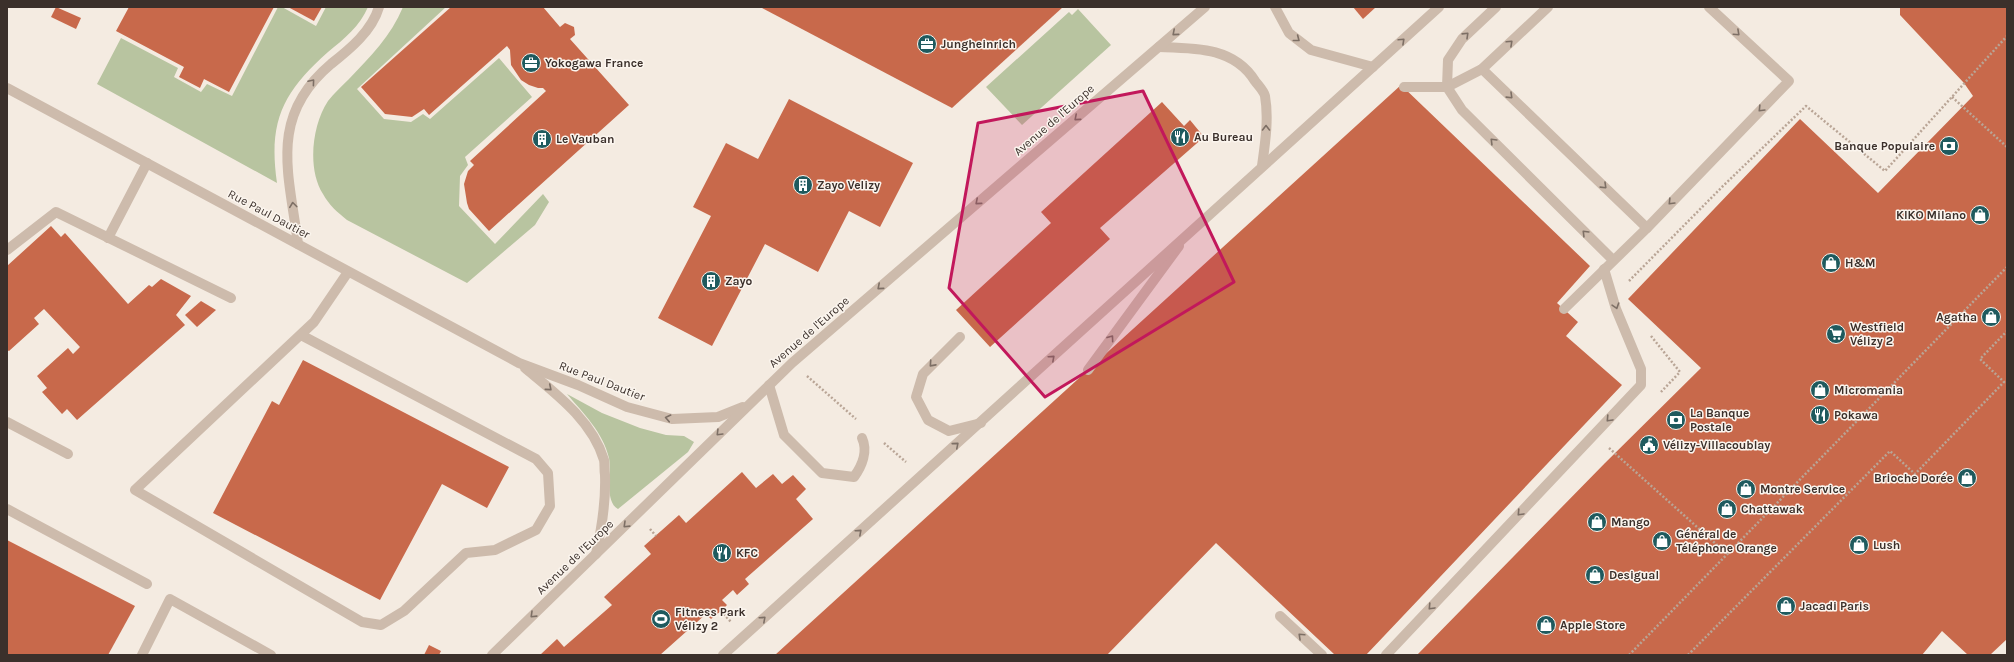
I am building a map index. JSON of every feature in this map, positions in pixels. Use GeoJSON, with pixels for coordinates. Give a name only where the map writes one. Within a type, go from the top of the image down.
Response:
{"type":"FeatureCollection","features":[{"type":"Feature","properties":{"kind":"street"},"geometry":{"type":"LineString","coordinates":[[298,244],[286,162],[286,146],[290,121],[300,98],[310,84],[362,36],[379,7]]}},
{"type":"Feature","properties":{"kind":"street","name":"Avenue de l'Europe"},"geometry":{"type":"LineString","coordinates":[[492,655],[746,406],[792,363],[1205,7]]}},
{"type":"Feature","properties":{"kind":"street"},"geometry":{"type":"LineString","coordinates":[[1275,7],[1289,32],[1311,50],[1373,67]]}},
{"type":"Feature","properties":{"kind":"street"},"geometry":{"type":"LineString","coordinates":[[723,655],[1439,7]]}},
{"type":"Feature","properties":{"kind":"street"},"geometry":{"type":"LineString","coordinates":[[1496,7],[1462,39],[1448,60],[1447,87],[1462,110],[1613,260]]}},
{"type":"Feature","properties":{"kind":"street"},"geometry":{"type":"LineString","coordinates":[[1404,87],[1447,87],[1482,69],[1548,7]]}},
{"type":"Feature","properties":{"kind":"street"},"geometry":{"type":"LineString","coordinates":[[1564,309],[1647,228],[1789,81],[1709,7]]}},
{"type":"Feature","properties":{"kind":"street"},"geometry":{"type":"LineString","coordinates":[[1159,47],[1200,49],[1229,56],[1250,71],[1265,95],[1266,131],[1262,166]]}},
{"type":"Feature","properties":{"kind":"street"},"geometry":{"type":"LineString","coordinates":[[1482,69],[1647,228]]}},
{"type":"Feature","properties":{"kind":"street","name":"Rue Paul Dautier"},"geometry":{"type":"LineString","coordinates":[[7,88],[519,363],[578,385],[627,407],[672,419],[718,417],[746,406]]}},
{"type":"Feature","properties":{"kind":"street"},"geometry":{"type":"LineString","coordinates":[[108,238],[147,163]]}},
{"type":"Feature","properties":{"kind":"street"},"geometry":{"type":"LineString","coordinates":[[7,250],[56,212],[231,298]]}},
{"type":"Feature","properties":{"kind":"street"},"geometry":{"type":"LineString","coordinates":[[1088,370],[1188,234]]}},
{"type":"Feature","properties":{"kind":"street"},"geometry":{"type":"LineString","coordinates":[[1386,655],[1642,385],[1641,369],[1616,309],[1604,269]]}},
{"type":"Feature","properties":{"kind":"street"},"geometry":{"type":"LineString","coordinates":[[301,336],[536,459],[548,473],[550,506],[536,530],[495,550],[466,553],[404,611],[381,625],[362,622],[135,490],[301,336],[314,322],[348,272]]}},
{"type":"Feature","properties":{"kind":"street"},"geometry":{"type":"LineString","coordinates":[[960,337],[924,374],[916,397],[928,420],[950,430],[981,423]]}},
{"type":"Feature","properties":{"kind":"street","name":"Rue Paul Dautier"},"geometry":{"type":"LineString","coordinates":[[519,363],[561,398],[587,425],[604,460],[606,493],[603,520],[596,554]]}},
{"type":"Feature","properties":{"kind":"street"},"geometry":{"type":"LineString","coordinates":[[769,385],[784,435],[822,473],[854,477],[862,467],[865,444],[862,438]]}},
{"type":"Feature","properties":{"kind":"street"},"geometry":{"type":"LineString","coordinates":[[7,422],[68,454]]}},
{"type":"Feature","properties":{"kind":"street"},"geometry":{"type":"LineString","coordinates":[[7,509],[147,584]]}},
{"type":"Feature","properties":{"kind":"street"},"geometry":{"type":"LineString","coordinates":[[142,655],[170,599],[271,655]]}},
{"type":"Feature","properties":{"kind":"street"},"geometry":{"type":"LineString","coordinates":[[1280,616],[1322,655]]}},
{"type":"Feature","properties":{"kind":"path"},"geometry":{"type":"LineString","coordinates":[[1629,282],[1723,186],[1806,106],[1885,171],[2007,36]]}},
{"type":"Feature","properties":{"kind":"path"},"geometry":{"type":"LineString","coordinates":[[1952,96],[2007,147]]}},
{"type":"Feature","properties":{"kind":"path"},"geometry":{"type":"LineString","coordinates":[[1629,655],[1726,553],[2007,267]]}},
{"type":"Feature","properties":{"kind":"path"},"geometry":{"type":"LineString","coordinates":[[1688,655],[1890,450],[1914,474],[2004,382],[1980,359],[2007,331]]}},
{"type":"Feature","properties":{"kind":"path"},"geometry":{"type":"LineString","coordinates":[[1647,332],[1680,372],[1657,395]]}},
{"type":"Feature","properties":{"kind":"path"},"geometry":{"type":"LineString","coordinates":[[1594,435],[1726,553]]}},
{"type":"Feature","properties":{"kind":"highlighted area"},"geometry":{"type":"Polygon","coordinates":[[[1143,91],[1234,282],[1045,397],[949,288],[978,123],[1143,91]]]}},
{"type":"Feature","properties":{"kind":"green space"},"geometry":{"type":"Polygon","coordinates":[[[278,7],[282,7],[316,26],[326,7],[368,7],[361,20],[346,37],[328,52],[300,81],[282,109],[277,125],[275,142],[277,183],[97,84],[121,38],[178,68],[174,77],[201,92],[207,84],[232,96],[278,7]]]}},
{"type":"Feature","properties":{"kind":"green space"},"geometry":{"type":"Polygon","coordinates":[[[403,7],[446,7],[357,89],[384,119],[411,122],[423,114],[430,119],[499,58],[532,97],[465,157],[468,165],[460,176],[459,206],[495,244],[543,194],[549,202],[535,225],[467,283],[347,220],[325,198],[318,184],[315,172],[313,160],[315,134],[318,122],[328,101],[365,63],[379,46],[398,18],[403,7]]]}},
{"type":"Feature","properties":{"kind":"green space"},"geometry":{"type":"Polygon","coordinates":[[[1078,9],[1111,45],[1022,125],[986,87],[1069,12],[1072,15],[1078,9]]]}},
{"type":"Feature","properties":{"kind":"green space"},"geometry":{"type":"Polygon","coordinates":[[[567,394],[602,413],[640,428],[666,435],[684,436],[694,442],[688,452],[618,509],[611,500],[609,486],[610,464],[606,449],[592,423],[567,394]]]}},
{"type":"Feature","properties":{"kind":"building"},"geometry":{"type":"Polygon","coordinates":[[[56,7],[81,18],[76,29],[51,17],[56,7]]]}},
{"type":"Feature","properties":{"kind":"building"},"geometry":{"type":"Polygon","coordinates":[[[129,7],[274,7],[229,92],[204,79],[200,88],[179,77],[184,67],[116,31],[129,7]]]}},
{"type":"Feature","properties":{"kind":"building"},"geometry":{"type":"Polygon","coordinates":[[[288,7],[322,7],[314,21],[288,7]]]}},
{"type":"Feature","properties":{"kind":"building","name":"Le Vauban"},"geometry":{"type":"Polygon","coordinates":[[[451,7],[543,7],[560,27],[565,23],[574,27],[575,35],[570,39],[629,105],[489,231],[469,209],[467,203],[464,184],[468,171],[474,165],[470,161],[546,91],[543,88],[529,85],[521,80],[511,65],[510,50],[507,46],[429,115],[424,109],[412,117],[385,114],[361,87],[451,7]]]}},
{"type":"Feature","properties":{"kind":"building","name":"Jungheinrich"},"geometry":{"type":"Polygon","coordinates":[[[760,7],[1063,7],[952,108],[760,7]]]}},
{"type":"Feature","properties":{"kind":"building"},"geometry":{"type":"Polygon","coordinates":[[[1353,7],[1376,7],[1363,19],[1353,7]]]}},
{"type":"Feature","properties":{"kind":"building","name":"Westfield Vélizy 2"},"geometry":{"type":"Polygon","coordinates":[[[1900,7],[2007,7],[2007,639],[1990,655],[1968,655],[1942,631],[1922,655],[1417,655],[1605,463],[1701,368],[1628,299],[1800,119],[1878,193],[1973,96],[1964,83],[1900,15],[1900,7]]]}},
{"type":"Feature","properties":{"kind":"building"},"geometry":{"type":"Polygon","coordinates":[[[1401,85],[1590,266],[1557,303],[1578,322],[1566,336],[1622,385],[1366,655],[1335,655],[1216,543],[1107,655],[775,655],[1401,85]]]}},
{"type":"Feature","properties":{"kind":"building","name":"Zayo Velizy"},"geometry":{"type":"Polygon","coordinates":[[[789,99],[913,163],[880,227],[849,211],[818,272],[765,244],[712,346],[658,318],[711,216],[693,207],[726,143],[758,159],[789,99]]]}},
{"type":"Feature","properties":{"kind":"building"},"geometry":{"type":"Polygon","coordinates":[[[1162,102],[1184,126],[1190,120],[1204,137],[1100,228],[1110,239],[990,347],[956,310],[1051,223],[1041,212],[1162,102]]]}},
{"type":"Feature","properties":{"kind":"building"},"geometry":{"type":"Polygon","coordinates":[[[51,226],[61,237],[65,233],[128,304],[149,285],[152,287],[161,279],[191,296],[176,315],[185,325],[77,420],[67,409],[62,414],[42,392],[47,388],[37,376],[68,348],[73,354],[80,347],[44,309],[34,318],[39,324],[9,351],[7,350],[7,266],[51,226]]]}},
{"type":"Feature","properties":{"kind":"building"},"geometry":{"type":"Polygon","coordinates":[[[201,301],[216,310],[197,327],[185,315],[201,301]]]}},
{"type":"Feature","properties":{"kind":"building"},"geometry":{"type":"Polygon","coordinates":[[[303,360],[509,467],[487,508],[442,484],[380,600],[213,513],[272,401],[279,405],[303,360]]]}},
{"type":"Feature","properties":{"kind":"building"},"geometry":{"type":"Polygon","coordinates":[[[742,472],[756,488],[773,474],[782,484],[793,475],[806,489],[796,499],[813,519],[745,579],[749,584],[737,595],[733,590],[722,600],[727,605],[721,611],[711,619],[706,614],[660,655],[540,655],[557,639],[564,647],[612,605],[604,597],[651,554],[644,546],[679,515],[686,523],[742,472]]]}},
{"type":"Feature","properties":{"kind":"building"},"geometry":{"type":"Polygon","coordinates":[[[7,540],[135,606],[108,655],[7,655],[7,540]]]}},
{"type":"Feature","properties":{"kind":"building"},"geometry":{"type":"Polygon","coordinates":[[[429,645],[441,651],[439,655],[424,655],[429,645]]]}},
{"type":"Feature","properties":{"kind":"place","name":"Jungheinrich"},"geometry":{"type":"Point","coordinates":[927,44]}},
{"type":"Feature","properties":{"kind":"place","name":"Yokogawa France"},"geometry":{"type":"Point","coordinates":[531,63]}},
{"type":"Feature","properties":{"kind":"place","name":"Au Bureau"},"geometry":{"type":"Point","coordinates":[1180,137]}},
{"type":"Feature","properties":{"kind":"place","name":"Le Vauban"},"geometry":{"type":"Point","coordinates":[542,139]}},
{"type":"Feature","properties":{"kind":"place","name":"Banque Populaire"},"geometry":{"type":"Point","coordinates":[1949,146]}},
{"type":"Feature","properties":{"kind":"place","name":"Zayo Velizy"},"geometry":{"type":"Point","coordinates":[803,185]}},
{"type":"Feature","properties":{"kind":"place","name":"KIKO Milano"},"geometry":{"type":"Point","coordinates":[1980,215]}},
{"type":"Feature","properties":{"kind":"place","name":"H&M"},"geometry":{"type":"Point","coordinates":[1831,263]}},
{"type":"Feature","properties":{"kind":"place","name":"Zayo"},"geometry":{"type":"Point","coordinates":[711,281]}},
{"type":"Feature","properties":{"kind":"place","name":"Agatha"},"geometry":{"type":"Point","coordinates":[1991,317]}},
{"type":"Feature","properties":{"kind":"place","name":"Westfield Vélizy 2"},"geometry":{"type":"Point","coordinates":[1836,334]}},
{"type":"Feature","properties":{"kind":"place","name":"Micromania"},"geometry":{"type":"Point","coordinates":[1820,390]}},
{"type":"Feature","properties":{"kind":"place","name":"Pokawa"},"geometry":{"type":"Point","coordinates":[1820,415]}},
{"type":"Feature","properties":{"kind":"place","name":"La Banque Postale"},"geometry":{"type":"Point","coordinates":[1676,420]}},
{"type":"Feature","properties":{"kind":"place","name":"Vélizy-Villacoublay"},"geometry":{"type":"Point","coordinates":[1649,445]}},
{"type":"Feature","properties":{"kind":"place","name":"Brioche Dorée"},"geometry":{"type":"Point","coordinates":[1967,478]}},
{"type":"Feature","properties":{"kind":"place","name":"Montre Service"},"geometry":{"type":"Point","coordinates":[1746,489]}},
{"type":"Feature","properties":{"kind":"place","name":"Chattawak"},"geometry":{"type":"Point","coordinates":[1727,509]}},
{"type":"Feature","properties":{"kind":"place","name":"Mango"},"geometry":{"type":"Point","coordinates":[1597,522]}},
{"type":"Feature","properties":{"kind":"place","name":"Général de Téléphone Orange"},"geometry":{"type":"Point","coordinates":[1662,541]}},
{"type":"Feature","properties":{"kind":"place","name":"Lush"},"geometry":{"type":"Point","coordinates":[1859,545]}},
{"type":"Feature","properties":{"kind":"place","name":"KFC"},"geometry":{"type":"Point","coordinates":[722,553]}},
{"type":"Feature","properties":{"kind":"place","name":"Desigual"},"geometry":{"type":"Point","coordinates":[1595,575]}},
{"type":"Feature","properties":{"kind":"place","name":"Jacadi Paris"},"geometry":{"type":"Point","coordinates":[1786,606]}},
{"type":"Feature","properties":{"kind":"place","name":"Fitness Park Vélizy 2"},"geometry":{"type":"Point","coordinates":[661,619]}},
{"type":"Feature","properties":{"kind":"place","name":"Apple Store"},"geometry":{"type":"Point","coordinates":[1546,625]}}]}
